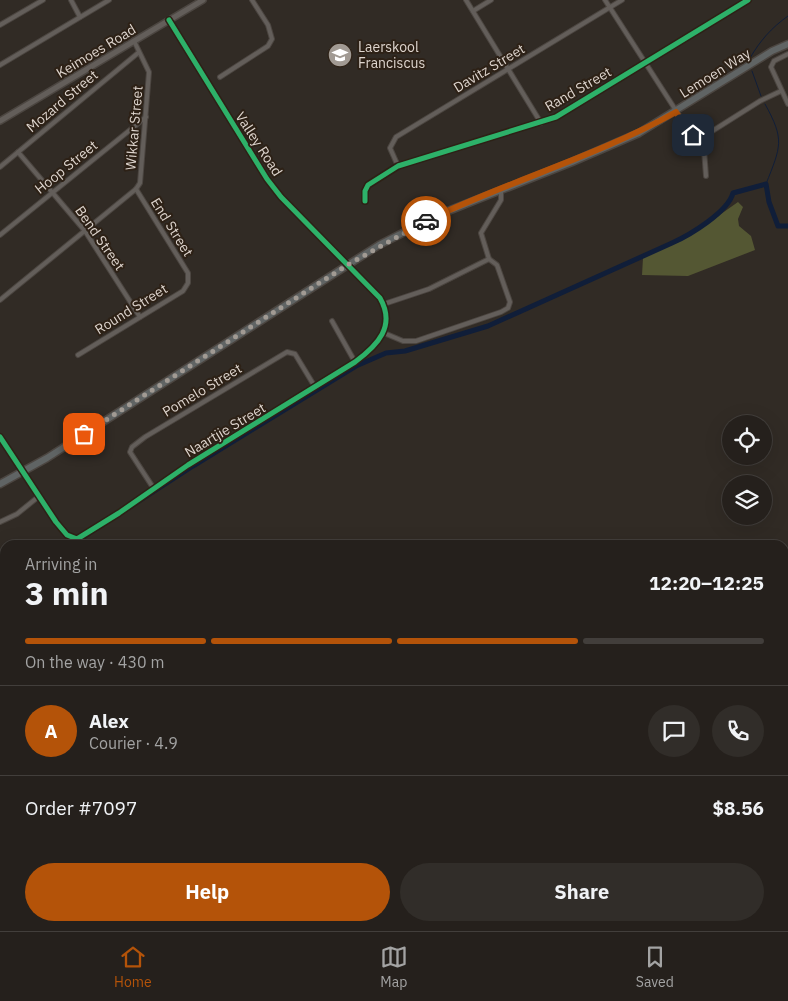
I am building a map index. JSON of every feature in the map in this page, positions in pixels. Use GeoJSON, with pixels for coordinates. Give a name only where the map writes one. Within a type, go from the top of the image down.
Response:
{"type":"FeatureCollection","features":[{"type":"Feature","properties":{"kind":"highway","name":"Lemoen Way"},"geometry":{"type":"LineString","coordinates":[[0,484],[22,473],[349,264],[401,234],[438,215],[630,137],[676,112],[772,51],[788,44]]}},
{"type":"Feature","properties":{"kind":"street"},"geometry":{"type":"LineString","coordinates":[[0,25],[43,0]]}},
{"type":"Feature","properties":{"kind":"street"},"geometry":{"type":"LineString","coordinates":[[70,0],[80,17]]}},
{"type":"Feature","properties":{"kind":"street"},"geometry":{"type":"LineString","coordinates":[[0,65],[109,0]]}},
{"type":"Feature","properties":{"kind":"street","name":"Keimoes Road"},"geometry":{"type":"LineString","coordinates":[[0,121],[203,0]]}},
{"type":"Feature","properties":{"kind":"street"},"geometry":{"type":"LineString","coordinates":[[220,76],[271,42],[272,35],[268,25],[252,0]]}},
{"type":"Feature","properties":{"kind":"street"},"geometry":{"type":"LineString","coordinates":[[466,0],[542,123]]}},
{"type":"Feature","properties":{"kind":"street"},"geometry":{"type":"LineString","coordinates":[[473,11],[491,0]]}},
{"type":"Feature","properties":{"kind":"street"},"geometry":{"type":"LineString","coordinates":[[605,0],[688,132],[703,136],[760,101],[781,91]]}},
{"type":"Feature","properties":{"kind":"street","name":"Davitz Street"},"geometry":{"type":"LineString","coordinates":[[398,166],[390,151],[393,140],[622,0]]}},
{"type":"Feature","properties":{"kind":"street","name":"Rand Street"},"geometry":{"type":"LineString","coordinates":[[365,201],[365,191],[368,185],[398,166],[414,159],[542,123],[559,116],[748,0]]}},
{"type":"Feature","properties":{"kind":"street","name":"Valley Road"},"geometry":{"type":"LineString","coordinates":[[169,20],[267,178],[294,210],[374,290],[384,304]]}},
{"type":"Feature","properties":{"kind":"street","name":"Wikkar Street"},"geometry":{"type":"LineString","coordinates":[[134,41],[138,53],[149,72],[141,176],[136,189]]}},
{"type":"Feature","properties":{"kind":"street","name":"Mozard Street"},"geometry":{"type":"LineString","coordinates":[[0,167],[138,53]]}},
{"type":"Feature","properties":{"kind":"street"},"geometry":{"type":"LineString","coordinates":[[788,54],[771,65],[788,104]]}},
{"type":"Feature","properties":{"kind":"street","name":"Hoop Street"},"geometry":{"type":"LineString","coordinates":[[0,235],[146,117]]}},
{"type":"Feature","properties":{"kind":"street"},"geometry":{"type":"LineString","coordinates":[[703,136],[706,176]]}},
{"type":"Feature","properties":{"kind":"street","name":"Bend Street"},"geometry":{"type":"LineString","coordinates":[[18,152],[85,231],[140,317]]}},
{"type":"Feature","properties":{"kind":"street"},"geometry":{"type":"LineString","coordinates":[[0,300],[136,189]]}},
{"type":"Feature","properties":{"kind":"street","name":"End Street"},"geometry":{"type":"LineString","coordinates":[[136,189],[189,277]]}},
{"type":"Feature","properties":{"kind":"street"},"geometry":{"type":"LineString","coordinates":[[489,259],[429,289],[384,304],[386,316],[384,333],[403,341],[416,341],[483,319],[508,308],[510,298],[497,265],[489,259],[481,233],[501,200],[501,190]]}},
{"type":"Feature","properties":{"kind":"street","name":"Round Street"},"geometry":{"type":"LineString","coordinates":[[78,355],[182,291],[186,287],[189,277]]}},
{"type":"Feature","properties":{"kind":"street"},"geometry":{"type":"LineString","coordinates":[[332,321],[356,362]]}},
{"type":"Feature","properties":{"kind":"street","name":"Naartjie Street"},"geometry":{"type":"LineString","coordinates":[[38,497],[56,522],[72,538],[82,536],[188,465],[356,362],[377,345],[384,333]]}},
{"type":"Feature","properties":{"kind":"street","name":"Pomelo Street"},"geometry":{"type":"LineString","coordinates":[[154,489],[130,452],[132,447],[154,432],[286,352],[295,354],[315,387]]}},
{"type":"Feature","properties":{"kind":"street"},"geometry":{"type":"LineString","coordinates":[[0,437],[38,497],[23,510],[0,522]]}},
{"type":"Feature","properties":{"kind":"green space"},"geometry":{"type":"Polygon","coordinates":[[[738,202],[743,207],[738,219],[739,226],[751,236],[755,250],[688,276],[642,275],[643,258],[694,233],[738,202]]]}},
{"type":"Feature","properties":{"kind":"waterway"},"geometry":{"type":"LineString","coordinates":[[750,58],[766,35],[788,16]]}},
{"type":"Feature","properties":{"kind":"waterway"},"geometry":{"type":"LineString","coordinates":[[752,71],[761,96]]}},
{"type":"Feature","properties":{"kind":"waterway"},"geometry":{"type":"LineString","coordinates":[[765,104],[776,126],[779,143],[775,161],[766,184]]}},
{"type":"Feature","properties":{"kind":"waterway"},"geometry":{"type":"LineString","coordinates":[[79,540],[193,466],[356,366],[386,353],[405,351],[488,326],[672,243],[698,229],[716,215],[724,208],[733,193],[766,184],[769,202],[778,226],[788,226]]}},
{"type":"Feature","properties":{"kind":"cycle path"},"geometry":{"type":"LineString","coordinates":[[365,201],[365,191],[368,185],[398,166],[556,117],[748,0]]}},
{"type":"Feature","properties":{"kind":"cycle path"},"geometry":{"type":"LineString","coordinates":[[0,437],[56,522],[67,535],[77,539],[119,513],[188,465],[355,362],[371,349],[382,334],[386,317],[380,298],[281,197],[267,179],[169,20]]}},
{"type":"Feature","properties":{"kind":"way so far"},"geometry":{"type":"LineString","coordinates":[[84,434],[349,264],[426,221]]}},
{"type":"Feature","properties":{"kind":"place","name":"Laerskool Franciscus"},"geometry":{"type":"Point","coordinates":[340,55]}},
{"type":"Feature","properties":{"kind":"route"},"geometry":{"type":"LineString","coordinates":[[426,221],[589,155],[639,133],[676,112],[688,132],[693,135]]}}]}
